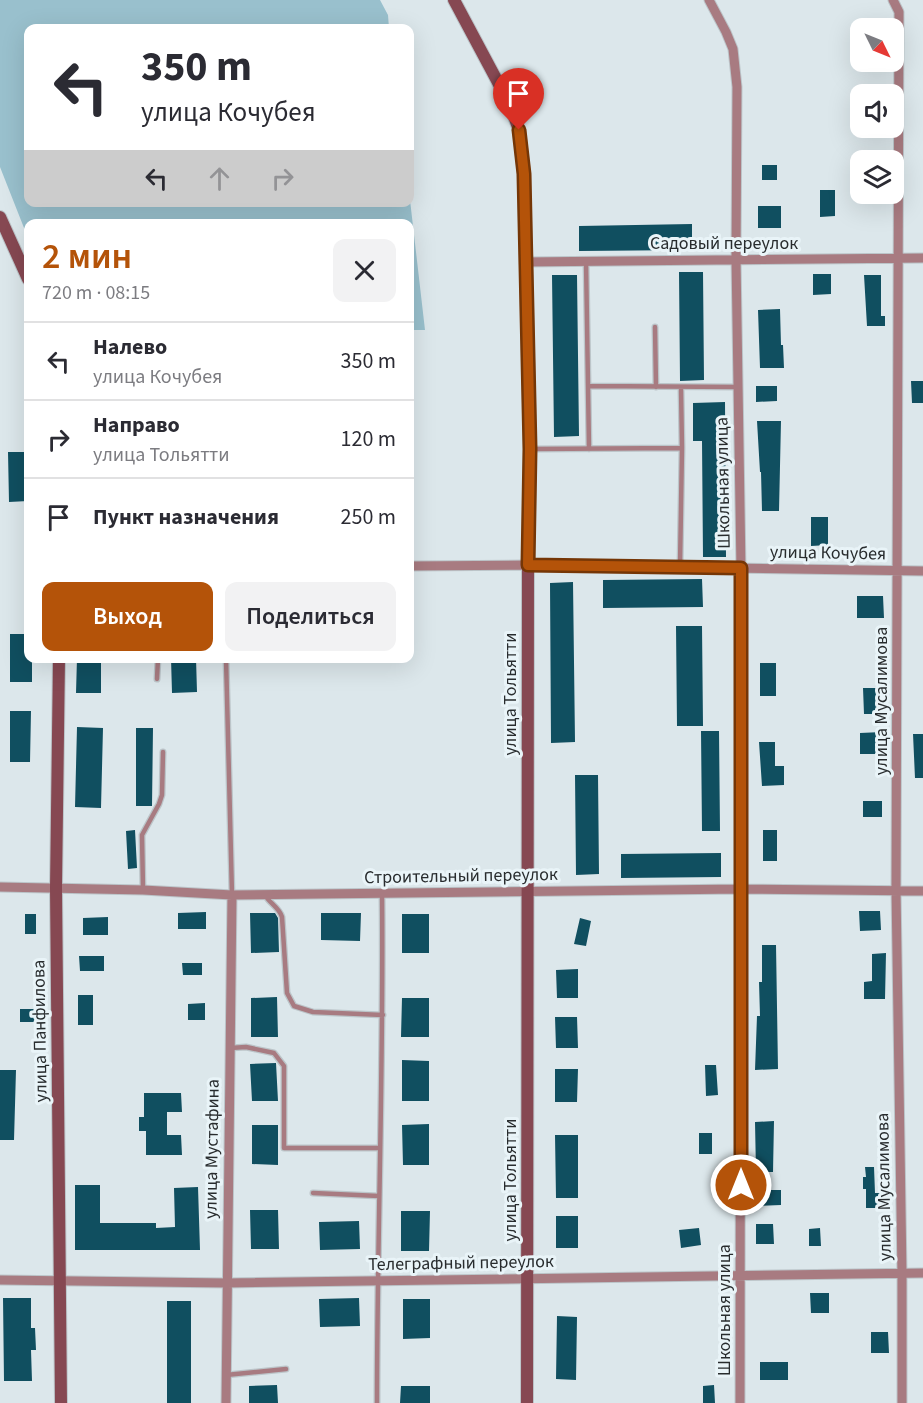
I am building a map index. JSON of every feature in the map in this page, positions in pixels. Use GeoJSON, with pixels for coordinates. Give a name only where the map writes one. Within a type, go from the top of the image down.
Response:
{"type":"FeatureCollection","features":[{"type":"Feature","properties":{"kind":"street","name":"улица Тольятти"},"geometry":{"type":"LineString","coordinates":[[454,0],[510,105],[519,130],[524,174],[530,449],[527,1403]]}},
{"type":"Feature","properties":{"kind":"street","name":"Школьная улица"},"geometry":{"type":"LineString","coordinates":[[709,0],[733,49],[737,87],[736,259],[741,568],[740,1403]]}},
{"type":"Feature","properties":{"kind":"street","name":"улица Мусалимова"},"geometry":{"type":"LineString","coordinates":[[893,0],[899,12],[896,890],[902,1403]]}},
{"type":"Feature","properties":{"kind":"street"},"geometry":{"type":"LineString","coordinates":[[0,217],[24,270]]}},
{"type":"Feature","properties":{"kind":"street","name":"Садовый переулок"},"geometry":{"type":"LineString","coordinates":[[525,262],[923,258]]}},
{"type":"Feature","properties":{"kind":"street","name":"улица Кочубея"},"geometry":{"type":"LineString","coordinates":[[414,566],[528,565],[923,571]]}},
{"type":"Feature","properties":{"kind":"street","name":"улица Панфилова"},"geometry":{"type":"LineString","coordinates":[[59,663],[56,888],[61,1403]]}},
{"type":"Feature","properties":{"kind":"street","name":"Строительный переулок"},"geometry":{"type":"LineString","coordinates":[[0,888],[143,890],[232,895],[740,889],[923,891]]}},
{"type":"Feature","properties":{"kind":"street","name":"улица Мустафина"},"geometry":{"type":"LineString","coordinates":[[226,1403],[232,895]]}},
{"type":"Feature","properties":{"kind":"street","name":"Телеграфный переулок"},"geometry":{"type":"LineString","coordinates":[[0,1280],[227,1283],[923,1273]]}},
{"type":"Feature","properties":{"kind":"lane"},"geometry":{"type":"LineString","coordinates":[[586,260],[589,449]]}},
{"type":"Feature","properties":{"kind":"lane"},"geometry":{"type":"LineString","coordinates":[[655,327],[656,387]]}},
{"type":"Feature","properties":{"kind":"lane"},"geometry":{"type":"LineString","coordinates":[[589,386],[738,387]]}},
{"type":"Feature","properties":{"kind":"lane"},"geometry":{"type":"LineString","coordinates":[[680,567],[681,387]]}},
{"type":"Feature","properties":{"kind":"lane"},"geometry":{"type":"LineString","coordinates":[[530,449],[682,448]]}},
{"type":"Feature","properties":{"kind":"lane"},"geometry":{"type":"LineString","coordinates":[[157,679],[158,663]]}},
{"type":"Feature","properties":{"kind":"lane"},"geometry":{"type":"LineString","coordinates":[[226,663],[232,895]]}},
{"type":"Feature","properties":{"kind":"lane"},"geometry":{"type":"LineString","coordinates":[[143,890],[142,835],[162,795],[163,752]]}},
{"type":"Feature","properties":{"kind":"lane"},"geometry":{"type":"LineString","coordinates":[[377,1403],[377,1281],[383,1015],[382,893]]}},
{"type":"Feature","properties":{"kind":"lane"},"geometry":{"type":"LineString","coordinates":[[265,895],[278,908],[282,917],[287,993],[294,1005],[313,1012],[383,1015]]}},
{"type":"Feature","properties":{"kind":"lane"},"geometry":{"type":"LineString","coordinates":[[230,1048],[246,1047],[274,1053],[284,1066],[284,1148],[380,1148]]}},
{"type":"Feature","properties":{"kind":"lane"},"geometry":{"type":"LineString","coordinates":[[313,1193],[379,1196]]}},
{"type":"Feature","properties":{"kind":"lane"},"geometry":{"type":"LineString","coordinates":[[226,1375],[286,1369]]}},
{"type":"Feature","properties":{"kind":"shaded area"},"geometry":{"type":"Polygon","coordinates":[[[0,0],[380,0],[388,15],[389,24],[24,24],[24,207],[411,207],[412,219],[24,219],[24,228],[0,167],[0,0]]]}},
{"type":"Feature","properties":{"kind":"shaded area"},"geometry":{"type":"Polygon","coordinates":[[[414,235],[425,330],[414,330],[414,235]]]}},
{"type":"Feature","properties":{"kind":"building"},"geometry":{"type":"Polygon","coordinates":[[[762,165],[777,165],[777,180],[762,180],[762,165]]]}},
{"type":"Feature","properties":{"kind":"building"},"geometry":{"type":"Polygon","coordinates":[[[820,190],[835,190],[835,216],[820,217],[820,190]]]}},
{"type":"Feature","properties":{"kind":"building"},"geometry":{"type":"Polygon","coordinates":[[[758,206],[781,206],[781,228],[758,228],[758,206]]]}},
{"type":"Feature","properties":{"kind":"building"},"geometry":{"type":"Polygon","coordinates":[[[692,224],[692,250],[579,251],[579,226],[692,224]]]}},
{"type":"Feature","properties":{"kind":"building"},"geometry":{"type":"Polygon","coordinates":[[[679,272],[703,272],[704,380],[680,381],[679,272]]]}},
{"type":"Feature","properties":{"kind":"building"},"geometry":{"type":"Polygon","coordinates":[[[813,274],[831,274],[831,294],[813,295],[813,274]]]}},
{"type":"Feature","properties":{"kind":"building"},"geometry":{"type":"Polygon","coordinates":[[[552,275],[577,275],[579,436],[554,437],[552,275]]]}},
{"type":"Feature","properties":{"kind":"building"},"geometry":{"type":"Polygon","coordinates":[[[864,275],[881,275],[881,316],[885,316],[885,326],[867,326],[864,275]]]}},
{"type":"Feature","properties":{"kind":"building"},"geometry":{"type":"Polygon","coordinates":[[[780,309],[784,368],[760,368],[758,310],[780,309]]]}},
{"type":"Feature","properties":{"kind":"building"},"geometry":{"type":"Polygon","coordinates":[[[911,381],[923,381],[923,403],[912,403],[911,381]]]}},
{"type":"Feature","properties":{"kind":"building"},"geometry":{"type":"Polygon","coordinates":[[[756,386],[777,386],[777,401],[756,402],[756,386]]]}},
{"type":"Feature","properties":{"kind":"building"},"geometry":{"type":"Polygon","coordinates":[[[725,402],[726,557],[703,557],[702,441],[693,441],[693,403],[725,402]]]}},
{"type":"Feature","properties":{"kind":"building"},"geometry":{"type":"Polygon","coordinates":[[[757,421],[781,421],[779,511],[762,511],[757,421]]]}},
{"type":"Feature","properties":{"kind":"building"},"geometry":{"type":"Polygon","coordinates":[[[8,452],[24,452],[24,501],[9,502],[8,452]]]}},
{"type":"Feature","properties":{"kind":"building"},"geometry":{"type":"Polygon","coordinates":[[[811,517],[828,517],[828,545],[811,546],[811,517]]]}},
{"type":"Feature","properties":{"kind":"building"},"geometry":{"type":"Polygon","coordinates":[[[702,579],[703,607],[603,608],[603,580],[702,579]]]}},
{"type":"Feature","properties":{"kind":"building"},"geometry":{"type":"Polygon","coordinates":[[[573,582],[575,742],[551,743],[550,583],[573,582]]]}},
{"type":"Feature","properties":{"kind":"building"},"geometry":{"type":"Polygon","coordinates":[[[857,596],[883,596],[884,618],[857,618],[857,596]]]}},
{"type":"Feature","properties":{"kind":"building"},"geometry":{"type":"Polygon","coordinates":[[[676,626],[702,626],[703,726],[677,726],[676,626]]]}},
{"type":"Feature","properties":{"kind":"building"},"geometry":{"type":"Polygon","coordinates":[[[10,634],[24,634],[24,663],[32,663],[32,682],[10,682],[10,634]]]}},
{"type":"Feature","properties":{"kind":"building"},"geometry":{"type":"Polygon","coordinates":[[[77,663],[101,663],[101,693],[76,693],[77,663]]]}},
{"type":"Feature","properties":{"kind":"building"},"geometry":{"type":"Polygon","coordinates":[[[171,663],[196,663],[197,692],[172,693],[171,663]]]}},
{"type":"Feature","properties":{"kind":"building"},"geometry":{"type":"Polygon","coordinates":[[[760,663],[776,663],[776,696],[760,696],[760,663]]]}},
{"type":"Feature","properties":{"kind":"building"},"geometry":{"type":"Polygon","coordinates":[[[863,688],[881,688],[881,714],[864,714],[863,688]]]}},
{"type":"Feature","properties":{"kind":"building"},"geometry":{"type":"Polygon","coordinates":[[[10,711],[31,711],[30,762],[10,762],[10,711]]]}},
{"type":"Feature","properties":{"kind":"building"},"geometry":{"type":"Polygon","coordinates":[[[77,727],[103,728],[101,808],[75,807],[77,727]]]}},
{"type":"Feature","properties":{"kind":"building"},"geometry":{"type":"Polygon","coordinates":[[[136,728],[153,728],[152,806],[136,806],[136,728]]]}},
{"type":"Feature","properties":{"kind":"building"},"geometry":{"type":"Polygon","coordinates":[[[701,731],[719,731],[720,831],[702,831],[701,731]]]}},
{"type":"Feature","properties":{"kind":"building"},"geometry":{"type":"Polygon","coordinates":[[[882,732],[883,754],[860,754],[860,733],[882,732]]]}},
{"type":"Feature","properties":{"kind":"building"},"geometry":{"type":"Polygon","coordinates":[[[913,734],[923,734],[923,778],[915,778],[913,734]]]}},
{"type":"Feature","properties":{"kind":"building"},"geometry":{"type":"Polygon","coordinates":[[[759,742],[775,742],[775,766],[784,766],[784,785],[762,786],[759,742]]]}},
{"type":"Feature","properties":{"kind":"building"},"geometry":{"type":"Polygon","coordinates":[[[575,775],[598,775],[599,874],[576,875],[575,775]]]}},
{"type":"Feature","properties":{"kind":"building"},"geometry":{"type":"Polygon","coordinates":[[[863,801],[882,801],[882,817],[863,817],[863,801]]]}},
{"type":"Feature","properties":{"kind":"building"},"geometry":{"type":"Polygon","coordinates":[[[135,830],[137,868],[128,869],[126,831],[135,830]]]}},
{"type":"Feature","properties":{"kind":"building"},"geometry":{"type":"Polygon","coordinates":[[[763,830],[777,830],[777,861],[763,861],[763,830]]]}},
{"type":"Feature","properties":{"kind":"building"},"geometry":{"type":"Polygon","coordinates":[[[721,853],[721,877],[621,878],[621,854],[721,853]]]}},
{"type":"Feature","properties":{"kind":"building"},"geometry":{"type":"Polygon","coordinates":[[[859,911],[880,911],[881,930],[860,931],[859,911]]]}},
{"type":"Feature","properties":{"kind":"building"},"geometry":{"type":"Polygon","coordinates":[[[206,912],[206,929],[178,929],[178,913],[206,912]]]}},
{"type":"Feature","properties":{"kind":"building"},"geometry":{"type":"Polygon","coordinates":[[[250,913],[275,913],[278,918],[279,952],[251,953],[250,913]]]}},
{"type":"Feature","properties":{"kind":"building"},"geometry":{"type":"Polygon","coordinates":[[[321,913],[361,913],[360,941],[321,940],[321,913]]]}},
{"type":"Feature","properties":{"kind":"building"},"geometry":{"type":"Polygon","coordinates":[[[25,914],[36,914],[36,934],[25,934],[25,914]]]}},
{"type":"Feature","properties":{"kind":"building"},"geometry":{"type":"Polygon","coordinates":[[[402,914],[429,914],[429,953],[402,953],[402,914]]]}},
{"type":"Feature","properties":{"kind":"building"},"geometry":{"type":"Polygon","coordinates":[[[108,917],[108,935],[83,935],[83,918],[108,917]]]}},
{"type":"Feature","properties":{"kind":"building"},"geometry":{"type":"Polygon","coordinates":[[[580,918],[591,921],[586,946],[574,944],[580,918]]]}},
{"type":"Feature","properties":{"kind":"building"},"geometry":{"type":"Polygon","coordinates":[[[762,945],[776,945],[778,1069],[755,1070],[757,1016],[760,1016],[759,982],[762,982],[762,945]]]}},
{"type":"Feature","properties":{"kind":"building"},"geometry":{"type":"Polygon","coordinates":[[[886,953],[885,999],[864,999],[864,982],[872,981],[872,954],[886,953]]]}},
{"type":"Feature","properties":{"kind":"building"},"geometry":{"type":"Polygon","coordinates":[[[79,956],[104,956],[104,971],[80,971],[79,956]]]}},
{"type":"Feature","properties":{"kind":"building"},"geometry":{"type":"Polygon","coordinates":[[[182,963],[202,963],[202,975],[183,975],[182,963]]]}},
{"type":"Feature","properties":{"kind":"building"},"geometry":{"type":"Polygon","coordinates":[[[578,969],[578,998],[557,998],[556,970],[578,969]]]}},
{"type":"Feature","properties":{"kind":"building"},"geometry":{"type":"Polygon","coordinates":[[[78,995],[93,995],[93,1025],[78,1025],[78,995]]]}},
{"type":"Feature","properties":{"kind":"building"},"geometry":{"type":"Polygon","coordinates":[[[277,997],[278,1037],[251,1037],[251,998],[277,997]]]}},
{"type":"Feature","properties":{"kind":"building"},"geometry":{"type":"Polygon","coordinates":[[[402,998],[429,998],[429,1037],[401,1037],[402,998]]]}},
{"type":"Feature","properties":{"kind":"building"},"geometry":{"type":"Polygon","coordinates":[[[205,1003],[205,1020],[188,1020],[188,1004],[205,1003]]]}},
{"type":"Feature","properties":{"kind":"building"},"geometry":{"type":"Polygon","coordinates":[[[20,1009],[35,1009],[35,1022],[20,1022],[20,1009]]]}},
{"type":"Feature","properties":{"kind":"building"},"geometry":{"type":"Polygon","coordinates":[[[555,1017],[577,1017],[578,1048],[556,1048],[555,1017]]]}},
{"type":"Feature","properties":{"kind":"building"},"geometry":{"type":"Polygon","coordinates":[[[402,1060],[429,1061],[429,1101],[402,1101],[402,1060]]]}},
{"type":"Feature","properties":{"kind":"building"},"geometry":{"type":"Polygon","coordinates":[[[276,1063],[278,1101],[252,1101],[250,1064],[276,1063]]]}},
{"type":"Feature","properties":{"kind":"building"},"geometry":{"type":"Polygon","coordinates":[[[705,1065],[716,1065],[718,1095],[706,1096],[705,1065]]]}},
{"type":"Feature","properties":{"kind":"building"},"geometry":{"type":"Polygon","coordinates":[[[555,1069],[578,1069],[577,1102],[555,1102],[555,1069]]]}},
{"type":"Feature","properties":{"kind":"building"},"geometry":{"type":"Polygon","coordinates":[[[0,1070],[16,1070],[14,1140],[0,1140],[0,1070]]]}},
{"type":"Feature","properties":{"kind":"building"},"geometry":{"type":"Polygon","coordinates":[[[144,1093],[181,1093],[182,1112],[167,1112],[167,1135],[181,1135],[182,1155],[146,1155],[146,1131],[139,1131],[139,1117],[144,1117],[144,1093]]]}},
{"type":"Feature","properties":{"kind":"building"},"geometry":{"type":"Polygon","coordinates":[[[774,1121],[773,1172],[756,1172],[755,1122],[774,1121]]]}},
{"type":"Feature","properties":{"kind":"building"},"geometry":{"type":"Polygon","coordinates":[[[429,1124],[429,1165],[403,1165],[402,1125],[429,1124]]]}},
{"type":"Feature","properties":{"kind":"building"},"geometry":{"type":"Polygon","coordinates":[[[252,1125],[278,1125],[278,1165],[252,1164],[252,1125]]]}},
{"type":"Feature","properties":{"kind":"building"},"geometry":{"type":"Polygon","coordinates":[[[699,1133],[712,1133],[712,1154],[699,1154],[699,1133]]]}},
{"type":"Feature","properties":{"kind":"building"},"geometry":{"type":"Polygon","coordinates":[[[555,1135],[578,1135],[578,1198],[556,1198],[555,1135]]]}},
{"type":"Feature","properties":{"kind":"building"},"geometry":{"type":"Polygon","coordinates":[[[865,1167],[874,1167],[875,1193],[882,1193],[882,1208],[866,1208],[866,1189],[863,1189],[863,1177],[866,1177],[865,1167]]]}},
{"type":"Feature","properties":{"kind":"building"},"geometry":{"type":"Polygon","coordinates":[[[75,1185],[100,1185],[100,1223],[156,1223],[156,1228],[175,1227],[174,1188],[198,1187],[200,1250],[75,1250],[75,1185]]]}},
{"type":"Feature","properties":{"kind":"building"},"geometry":{"type":"Polygon","coordinates":[[[758,1190],[781,1190],[781,1205],[758,1206],[758,1190]]]}},
{"type":"Feature","properties":{"kind":"building"},"geometry":{"type":"Polygon","coordinates":[[[250,1210],[278,1210],[279,1249],[251,1249],[250,1210]]]}},
{"type":"Feature","properties":{"kind":"building"},"geometry":{"type":"Polygon","coordinates":[[[401,1211],[430,1211],[429,1251],[401,1251],[401,1211]]]}},
{"type":"Feature","properties":{"kind":"building"},"geometry":{"type":"Polygon","coordinates":[[[556,1216],[578,1216],[578,1248],[556,1248],[556,1216]]]}},
{"type":"Feature","properties":{"kind":"building"},"geometry":{"type":"Polygon","coordinates":[[[359,1221],[360,1249],[320,1250],[319,1222],[359,1221]]]}},
{"type":"Feature","properties":{"kind":"building"},"geometry":{"type":"Polygon","coordinates":[[[756,1224],[773,1224],[774,1244],[756,1244],[756,1224]]]}},
{"type":"Feature","properties":{"kind":"building"},"geometry":{"type":"Polygon","coordinates":[[[699,1228],[701,1245],[681,1248],[679,1230],[699,1228]]]}},
{"type":"Feature","properties":{"kind":"building"},"geometry":{"type":"Polygon","coordinates":[[[820,1228],[821,1246],[809,1246],[809,1229],[820,1228]]]}},
{"type":"Feature","properties":{"kind":"building"},"geometry":{"type":"Polygon","coordinates":[[[810,1293],[829,1293],[829,1313],[811,1313],[810,1293]]]}},
{"type":"Feature","properties":{"kind":"building"},"geometry":{"type":"Polygon","coordinates":[[[3,1298],[31,1298],[31,1328],[35,1328],[36,1350],[31,1350],[32,1381],[4,1381],[3,1298]]]}},
{"type":"Feature","properties":{"kind":"building"},"geometry":{"type":"Polygon","coordinates":[[[359,1298],[360,1326],[320,1327],[319,1299],[359,1298]]]}},
{"type":"Feature","properties":{"kind":"building"},"geometry":{"type":"Polygon","coordinates":[[[403,1299],[430,1299],[430,1338],[403,1339],[403,1299]]]}},
{"type":"Feature","properties":{"kind":"building"},"geometry":{"type":"Polygon","coordinates":[[[167,1301],[191,1301],[191,1403],[167,1403],[167,1301]]]}},
{"type":"Feature","properties":{"kind":"building"},"geometry":{"type":"Polygon","coordinates":[[[557,1316],[577,1317],[576,1380],[556,1379],[557,1316]]]}},
{"type":"Feature","properties":{"kind":"building"},"geometry":{"type":"Polygon","coordinates":[[[871,1332],[888,1332],[889,1353],[871,1353],[871,1332]]]}},
{"type":"Feature","properties":{"kind":"building"},"geometry":{"type":"Polygon","coordinates":[[[760,1362],[788,1362],[788,1380],[760,1380],[760,1362]]]}},
{"type":"Feature","properties":{"kind":"building"},"geometry":{"type":"Polygon","coordinates":[[[277,1385],[278,1403],[249,1403],[249,1386],[277,1385]]]}},
{"type":"Feature","properties":{"kind":"building"},"geometry":{"type":"Polygon","coordinates":[[[714,1385],[715,1403],[703,1403],[703,1386],[714,1385]]]}},
{"type":"Feature","properties":{"kind":"building"},"geometry":{"type":"Polygon","coordinates":[[[401,1386],[430,1386],[430,1403],[400,1403],[401,1386]]]}},
{"type":"Feature","properties":{"kind":"route"},"geometry":{"type":"LineString","coordinates":[[519,130],[524,174],[530,449],[528,565],[741,568],[741,1185]]}}]}
